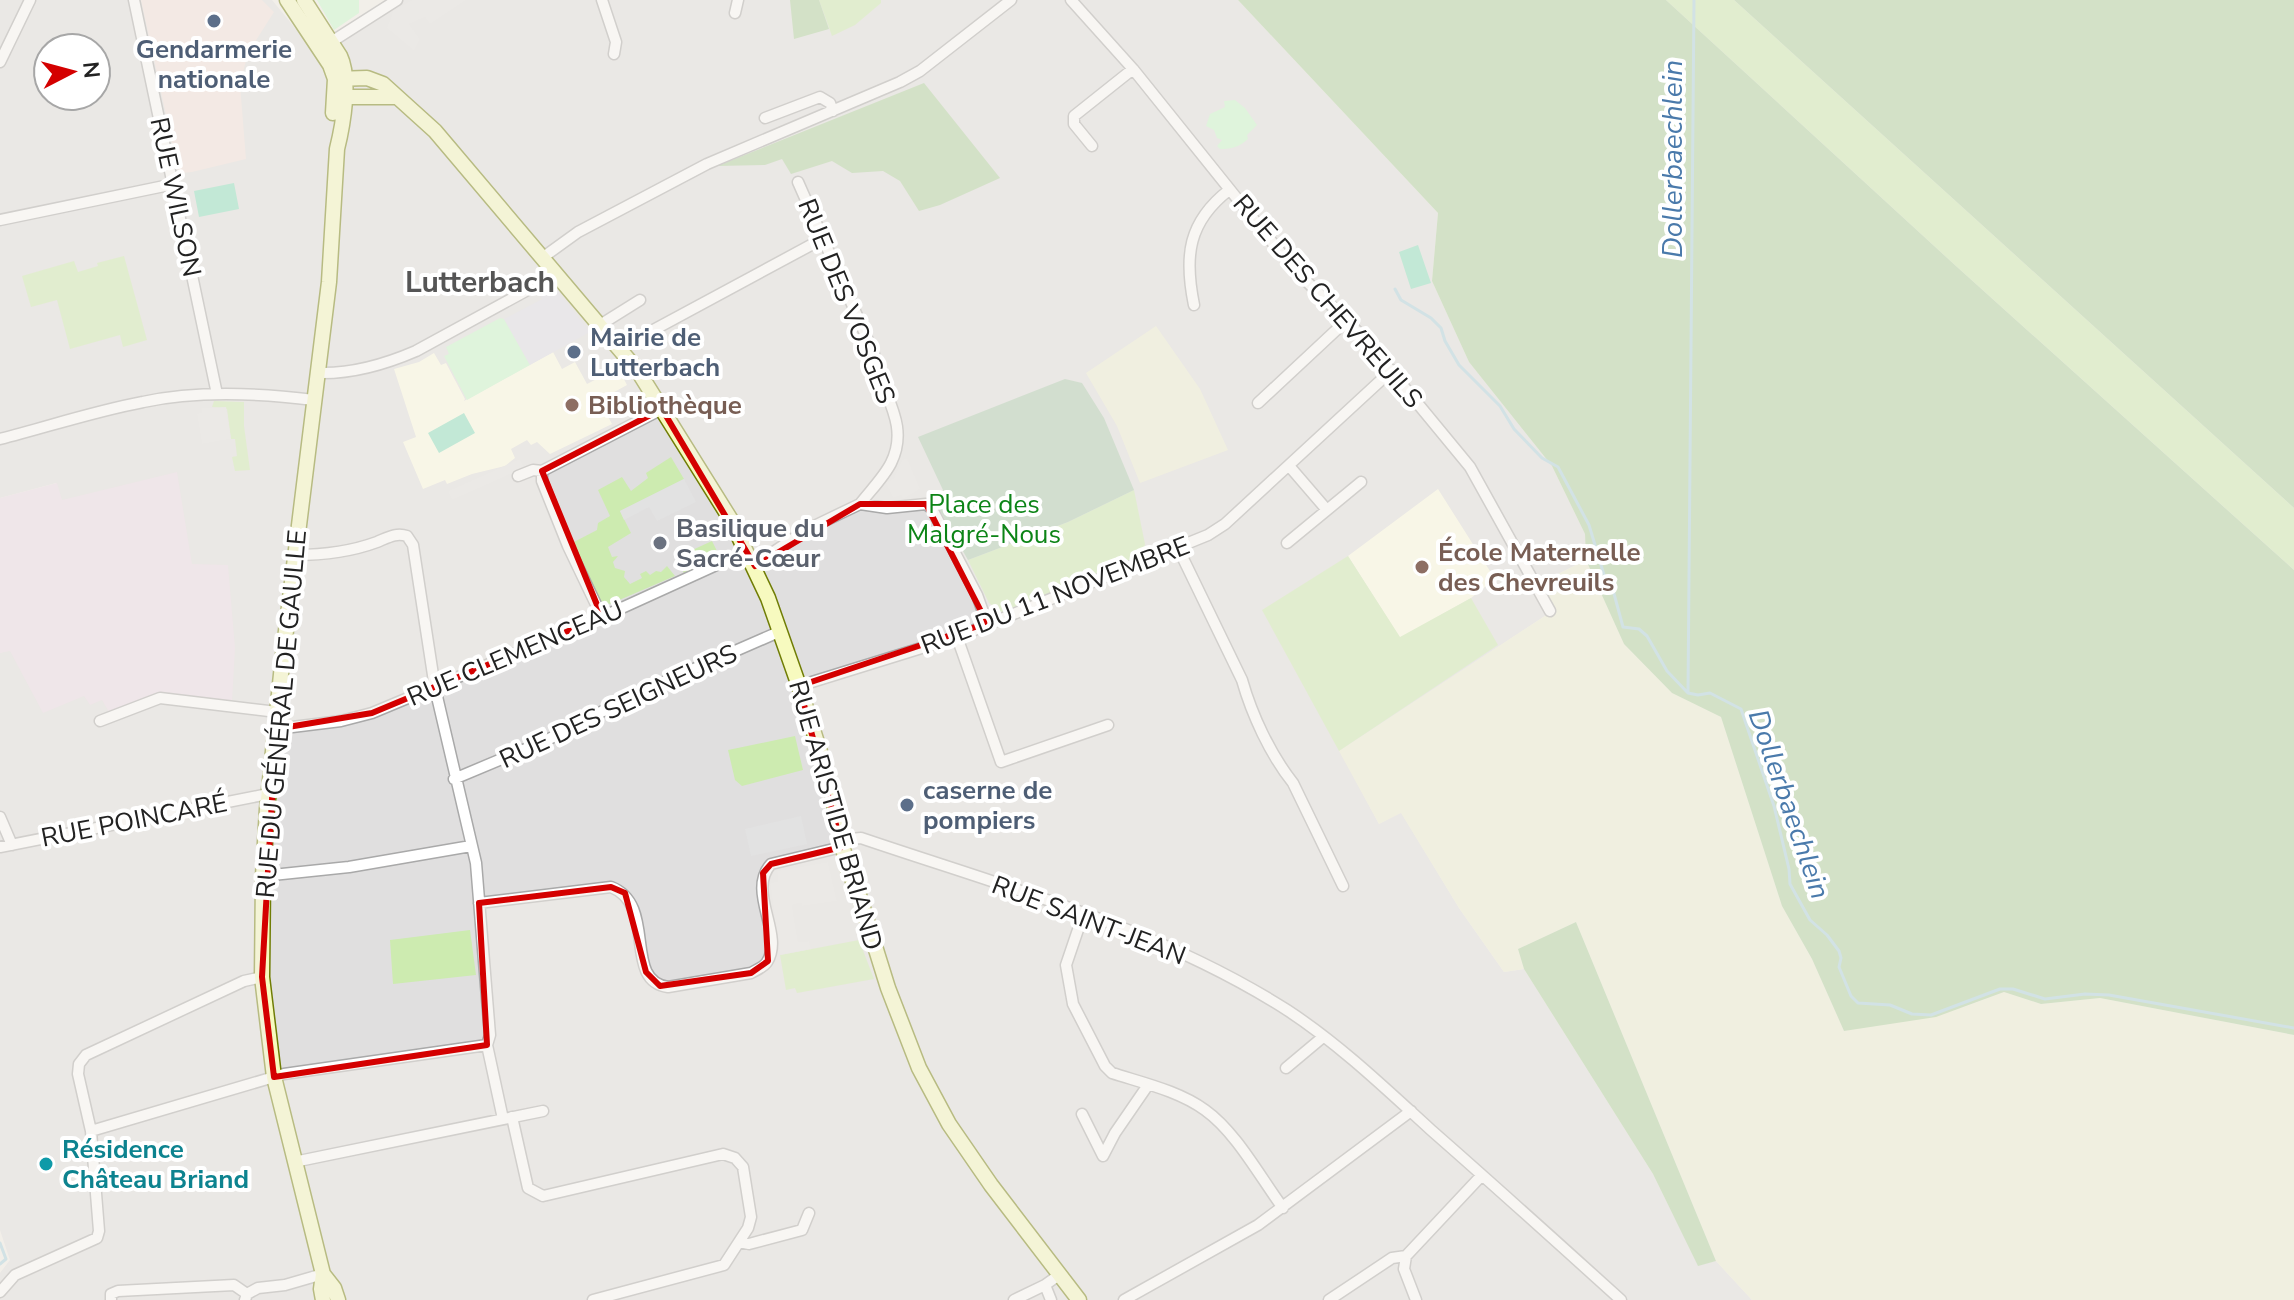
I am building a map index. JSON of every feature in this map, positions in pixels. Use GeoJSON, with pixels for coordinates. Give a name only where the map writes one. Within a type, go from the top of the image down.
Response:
{"type":"FeatureCollection","features":[{"type":"Feature","properties":{"kind":"main road"},"geometry":{"type":"LineString","coordinates":[[287,0],[345,66],[340,78]]}},
{"type":"Feature","properties":{"kind":"main road"},"geometry":{"type":"LineString","coordinates":[[304,0],[326,46]]}},
{"type":"Feature","properties":{"kind":"main road","name":"RUE ARISTIDE BRIAND"},"geometry":{"type":"LineString","coordinates":[[340,78],[374,79],[383,84],[439,135],[620,348],[662,409],[751,558],[781,631],[829,780],[841,844],[888,988],[919,1068],[949,1124],[982,1173],[1079,1300]]}},
{"type":"Feature","properties":{"kind":"main road","name":"RUE DU GÉNÉRAL DE GAULLE"},"geometry":{"type":"LineString","coordinates":[[323,1300],[323,1274],[274,1077],[262,977],[263,876],[277,712],[329,282],[340,78]]}},
{"type":"Feature","properties":{"kind":"main road"},"geometry":{"type":"LineString","coordinates":[[339,98],[395,97]]}},
{"type":"Feature","properties":{"kind":"main road","name":"RUE DU GÉNÉRAL DE GAULLE"},"geometry":{"type":"LineString","coordinates":[[323,1274],[334,1288],[338,1300]]}},
{"type":"Feature","properties":{"kind":"street"},"geometry":{"type":"LineString","coordinates":[[0,62],[30,0]]}},
{"type":"Feature","properties":{"kind":"street","name":"RUE WILSON"},"geometry":{"type":"LineString","coordinates":[[134,0],[217,394]]}},
{"type":"Feature","properties":{"kind":"street"},"geometry":{"type":"LineString","coordinates":[[326,46],[397,0]]}},
{"type":"Feature","properties":{"kind":"street"},"geometry":{"type":"LineString","coordinates":[[602,0],[616,42],[614,54]]}},
{"type":"Feature","properties":{"kind":"street"},"geometry":{"type":"LineString","coordinates":[[735,13],[738,0]]}},
{"type":"Feature","properties":{"kind":"street"},"geometry":{"type":"LineString","coordinates":[[542,258],[578,232],[707,164],[920,71],[1011,0]]}},
{"type":"Feature","properties":{"kind":"street","name":"RUE DES CHEVREUILS"},"geometry":{"type":"LineString","coordinates":[[1071,0],[1080,4],[1292,267],[1347,320],[1392,370],[1470,467],[1550,611]]}},
{"type":"Feature","properties":{"kind":"street"},"geometry":{"type":"LineString","coordinates":[[1092,146],[1074,124],[1074,116],[1133,69]]}},
{"type":"Feature","properties":{"kind":"street"},"geometry":{"type":"LineString","coordinates":[[765,118],[820,97],[830,103],[833,111]]}},
{"type":"Feature","properties":{"kind":"street","name":"RUE DES VOSGES"},"geometry":{"type":"LineString","coordinates":[[798,182],[874,354],[876,369],[899,428],[899,440],[891,464],[860,504]]}},
{"type":"Feature","properties":{"kind":"street"},"geometry":{"type":"LineString","coordinates":[[0,220],[174,184]]}},
{"type":"Feature","properties":{"kind":"street"},"geometry":{"type":"LineString","coordinates":[[1194,305],[1188,276],[1189,251],[1202,216],[1229,190]]}},
{"type":"Feature","properties":{"kind":"street"},"geometry":{"type":"LineString","coordinates":[[620,348],[824,238]]}},
{"type":"Feature","properties":{"kind":"street"},"geometry":{"type":"LineString","coordinates":[[318,373],[338,374],[394,360],[416,351],[555,275]]}},
{"type":"Feature","properties":{"kind":"street"},"geometry":{"type":"LineString","coordinates":[[600,325],[640,300]]}},
{"type":"Feature","properties":{"kind":"street"},"geometry":{"type":"LineString","coordinates":[[1258,403],[1347,320]]}},
{"type":"Feature","properties":{"kind":"street","name":"RUE DU 11 NOVEMBRE"},"geometry":{"type":"LineString","coordinates":[[799,686],[957,637],[1178,548],[1225,524],[1392,370]]}},
{"type":"Feature","properties":{"kind":"street"},"geometry":{"type":"LineString","coordinates":[[0,439],[144,401],[217,394],[274,395],[314,400]]}},
{"type":"Feature","properties":{"kind":"street"},"geometry":{"type":"LineString","coordinates":[[518,476],[533,470],[542,471],[662,409]]}},
{"type":"Feature","properties":{"kind":"street"},"geometry":{"type":"LineString","coordinates":[[1290,467],[1327,510]]}},
{"type":"Feature","properties":{"kind":"street"},"geometry":{"type":"LineString","coordinates":[[542,471],[542,481],[568,546],[602,617]]}},
{"type":"Feature","properties":{"kind":"street"},"geometry":{"type":"LineString","coordinates":[[1287,543],[1361,482]]}},
{"type":"Feature","properties":{"kind":"street"},"geometry":{"type":"LineString","coordinates":[[860,504],[887,508],[926,504],[932,509],[971,582],[987,623]]}},
{"type":"Feature","properties":{"kind":"street","name":"RUE CLEMENCEAU"},"geometry":{"type":"LineString","coordinates":[[276,729],[312,726],[372,713],[751,558],[860,504]]}},
{"type":"Feature","properties":{"kind":"street"},"geometry":{"type":"LineString","coordinates":[[295,555],[320,555],[359,548],[398,534],[407,536],[413,545],[435,688],[476,863],[490,1035],[487,1045],[528,1188],[543,1196],[723,1154],[735,1158],[743,1167],[751,1217],[748,1228],[724,1265],[593,1300]]}},
{"type":"Feature","properties":{"kind":"street"},"geometry":{"type":"LineString","coordinates":[[1178,548],[1242,680],[1248,700],[1343,886]]}},
{"type":"Feature","properties":{"kind":"street","name":"RUE DES SEIGNEURS"},"geometry":{"type":"LineString","coordinates":[[454,779],[547,740],[632,696],[781,631]]}},
{"type":"Feature","properties":{"kind":"street"},"geometry":{"type":"LineString","coordinates":[[957,637],[1001,762],[1108,725]]}},
{"type":"Feature","properties":{"kind":"street"},"geometry":{"type":"LineString","coordinates":[[100,721],[160,698],[277,712]]}},
{"type":"Feature","properties":{"kind":"street","name":"RUE POINCARÉ"},"geometry":{"type":"LineString","coordinates":[[0,847],[268,794]]}},
{"type":"Feature","properties":{"kind":"street"},"geometry":{"type":"LineString","coordinates":[[0,817],[12,845]]}},
{"type":"Feature","properties":{"kind":"street","name":"RUE SAINT-JEAN"},"geometry":{"type":"LineString","coordinates":[[479,903],[611,887],[625,893],[633,907],[646,972],[660,986],[668,987],[751,973],[763,967],[768,961],[771,945],[761,885],[763,873],[771,864],[861,838],[1084,912],[1167,946],[1288,1011],[1369,1073],[1621,1300]]}},
{"type":"Feature","properties":{"kind":"street"},"geometry":{"type":"LineString","coordinates":[[263,876],[349,867],[471,846]]}},
{"type":"Feature","properties":{"kind":"street"},"geometry":{"type":"LineString","coordinates":[[1084,912],[1066,965],[1073,1004],[1105,1066],[1112,1073],[1185,1098],[1205,1109],[1223,1125],[1283,1208]]}},
{"type":"Feature","properties":{"kind":"street"},"geometry":{"type":"LineString","coordinates":[[0,1292],[15,1275],[97,1238],[91,1131],[78,1074],[79,1064],[86,1055],[244,981],[262,977]]}},
{"type":"Feature","properties":{"kind":"street"},"geometry":{"type":"LineString","coordinates":[[1286,1068],[1323,1037]]}},
{"type":"Feature","properties":{"kind":"street"},"geometry":{"type":"LineString","coordinates":[[91,1131],[274,1077],[487,1045]]}},
{"type":"Feature","properties":{"kind":"street"},"geometry":{"type":"LineString","coordinates":[[1082,1114],[1103,1156],[1148,1085]]}},
{"type":"Feature","properties":{"kind":"street"},"geometry":{"type":"LineString","coordinates":[[294,1162],[543,1111]]}},
{"type":"Feature","properties":{"kind":"street"},"geometry":{"type":"LineString","coordinates":[[1124,1300],[1258,1225],[1411,1111]]}},
{"type":"Feature","properties":{"kind":"street"},"geometry":{"type":"LineString","coordinates":[[1091,1131],[1115,1133]]}},
{"type":"Feature","properties":{"kind":"street"},"geometry":{"type":"LineString","coordinates":[[1416,1300],[1404,1269],[1406,1256],[1482,1175]]}},
{"type":"Feature","properties":{"kind":"street"},"geometry":{"type":"LineString","coordinates":[[739,1242],[749,1244],[802,1230],[809,1213]]}},
{"type":"Feature","properties":{"kind":"street"},"geometry":{"type":"LineString","coordinates":[[1329,1300],[1392,1258],[1406,1256]]}},
{"type":"Feature","properties":{"kind":"street"},"geometry":{"type":"LineString","coordinates":[[111,1297],[118,1291],[234,1285],[246,1297],[258,1288],[285,1285],[323,1274]]}},
{"type":"Feature","properties":{"kind":"street"},"geometry":{"type":"LineString","coordinates":[[1014,1300],[1059,1275]]}},
{"type":"Feature","properties":{"kind":"street"},"geometry":{"type":"LineString","coordinates":[[1045,1285],[1051,1300]]}},
{"type":"Feature","properties":{"kind":"highlighted area"},"geometry":{"type":"Polygon","coordinates":[[[662,409],[755,566],[860,504],[926,504],[987,623],[799,686],[842,847],[771,864],[763,873],[768,961],[751,973],[660,986],[646,972],[625,893],[611,887],[479,903],[487,1045],[274,1077],[262,977],[276,729],[372,713],[602,617],[542,471],[662,409]]]}},
{"type":"Feature","properties":{"kind":"shaded area"},"geometry":{"type":"Polygon","coordinates":[[[0,0],[272,0],[313,50],[389,0],[1238,0],[1438,213],[1432,281],[1469,362],[1552,466],[1585,534],[1586,560],[1542,582],[1554,610],[1340,751],[1379,824],[1401,812],[1459,908],[1504,972],[1524,969],[1653,1174],[1698,1265],[1716,1261],[1752,1300],[0,1300],[0,1273],[10,1260],[0,1230],[0,653],[227,565],[192,565],[61,500],[56,483],[0,498],[0,0]]]}},
{"type":"Feature","properties":{"kind":"shaded area"},"geometry":{"type":"Polygon","coordinates":[[[141,0],[262,0],[274,12],[248,53],[240,84],[246,159],[192,172],[182,173],[178,170],[141,0]]]}},
{"type":"Feature","properties":{"kind":"shaded area"},"geometry":{"type":"Polygon","coordinates":[[[412,0],[466,0],[430,24],[425,17],[409,24],[420,39],[414,51],[387,28],[393,11],[412,0]]]}},
{"type":"Feature","properties":{"kind":"shaded area"},"geometry":{"type":"Polygon","coordinates":[[[548,287],[555,288],[590,332],[530,365],[504,319],[542,299],[538,292],[548,287]]]}},
{"type":"Feature","properties":{"kind":"shaded area"},"geometry":{"type":"Polygon","coordinates":[[[1156,326],[1200,389],[1228,450],[1140,483],[1117,426],[1086,373],[1156,326]]]}},
{"type":"Feature","properties":{"kind":"shaded area"},"geometry":{"type":"Polygon","coordinates":[[[553,352],[562,369],[575,362],[587,384],[618,368],[627,385],[607,396],[615,411],[607,415],[612,424],[550,454],[537,442],[531,445],[527,440],[511,449],[515,458],[505,466],[447,484],[445,480],[423,489],[403,442],[416,437],[394,369],[419,362],[434,353],[441,365],[446,363],[464,401],[553,352]]]}},
{"type":"Feature","properties":{"kind":"shaded area"},"geometry":{"type":"Polygon","coordinates":[[[226,407],[231,439],[202,444],[197,414],[202,412],[201,408],[226,407]]]}},
{"type":"Feature","properties":{"kind":"shaded area"},"geometry":{"type":"Polygon","coordinates":[[[907,458],[920,489],[903,499],[901,495],[893,498],[886,483],[894,478],[902,460],[907,458]]]}},
{"type":"Feature","properties":{"kind":"shaded area"},"geometry":{"type":"Polygon","coordinates":[[[520,459],[524,468],[452,500],[448,491],[520,459]]]}},
{"type":"Feature","properties":{"kind":"shaded area"},"geometry":{"type":"Polygon","coordinates":[[[177,472],[192,564],[228,565],[235,648],[232,702],[156,695],[109,712],[102,700],[90,705],[84,696],[43,713],[10,651],[0,653],[0,498],[57,483],[62,500],[177,472]]]}},
{"type":"Feature","properties":{"kind":"shaded area"},"geometry":{"type":"Polygon","coordinates":[[[684,479],[696,502],[657,521],[649,507],[624,520],[620,511],[684,479]]]}},
{"type":"Feature","properties":{"kind":"shaded area","name":"École Maternelle des Chevreuils"},"geometry":{"type":"Polygon","coordinates":[[[1438,489],[1495,579],[1471,598],[1400,638],[1348,556],[1438,489]]]}},
{"type":"Feature","properties":{"kind":"shaded area"},"geometry":{"type":"Polygon","coordinates":[[[1586,560],[1624,644],[1672,693],[1721,717],[1782,906],[1812,959],[1844,1031],[1964,1007],[2004,992],[2041,1004],[2100,998],[2294,1035],[2294,1300],[1752,1300],[1716,1261],[1576,922],[1518,949],[1524,969],[1504,972],[1459,908],[1401,813],[1379,824],[1339,751],[1554,610],[1542,582],[1586,560]]]}},
{"type":"Feature","properties":{"kind":"shaded area"},"geometry":{"type":"Polygon","coordinates":[[[801,816],[807,844],[751,856],[745,829],[801,816]]]}},
{"type":"Feature","properties":{"kind":"shaded area"},"geometry":{"type":"Polygon","coordinates":[[[828,862],[837,901],[792,905],[798,942],[809,941],[811,949],[780,955],[770,883],[778,881],[777,871],[828,862]]]}},
{"type":"Feature","properties":{"kind":"green space"},"geometry":{"type":"Polygon","coordinates":[[[317,0],[359,0],[359,13],[334,30],[317,0]]]}},
{"type":"Feature","properties":{"kind":"green space"},"geometry":{"type":"Polygon","coordinates":[[[790,0],[819,0],[829,29],[794,39],[790,0]]]}},
{"type":"Feature","properties":{"kind":"green space"},"geometry":{"type":"Polygon","coordinates":[[[819,0],[881,0],[881,3],[855,25],[832,36],[819,0]]]}},
{"type":"Feature","properties":{"kind":"green space"},"geometry":{"type":"Polygon","coordinates":[[[1238,0],[1666,0],[2294,570],[2294,1035],[2100,998],[2041,1004],[2004,992],[1936,1017],[1844,1031],[1812,959],[1782,906],[1721,717],[1672,693],[1624,644],[1586,560],[1585,534],[1552,466],[1469,362],[1432,281],[1438,213],[1238,0]]]}},
{"type":"Feature","properties":{"kind":"green space"},"geometry":{"type":"Polygon","coordinates":[[[1666,0],[1734,0],[2294,508],[2294,570],[1956,266],[1666,0]]]}},
{"type":"Feature","properties":{"kind":"green space"},"geometry":{"type":"Polygon","coordinates":[[[1734,0],[2294,0],[2294,508],[1734,0]]]}},
{"type":"Feature","properties":{"kind":"green space"},"geometry":{"type":"Polygon","coordinates":[[[924,83],[1000,178],[919,211],[900,181],[883,171],[852,173],[832,161],[791,174],[782,159],[765,165],[717,166],[924,83]]]}},
{"type":"Feature","properties":{"kind":"green space"},"geometry":{"type":"Polygon","coordinates":[[[1235,100],[1257,125],[1242,144],[1220,149],[1217,146],[1222,140],[1206,126],[1210,114],[1225,107],[1224,101],[1235,100]]]}},
{"type":"Feature","properties":{"kind":"green space"},"geometry":{"type":"Polygon","coordinates":[[[234,183],[239,209],[199,217],[194,191],[234,183]]]}},
{"type":"Feature","properties":{"kind":"green space"},"geometry":{"type":"Polygon","coordinates":[[[1418,245],[1431,283],[1411,289],[1399,252],[1418,245]]]}},
{"type":"Feature","properties":{"kind":"green space"},"geometry":{"type":"Polygon","coordinates":[[[124,256],[147,340],[123,347],[120,335],[70,349],[57,300],[31,307],[22,276],[74,261],[78,272],[124,256]]]}},
{"type":"Feature","properties":{"kind":"green space"},"geometry":{"type":"Polygon","coordinates":[[[500,318],[504,319],[530,365],[467,400],[444,356],[449,354],[446,347],[500,318]]]}},
{"type":"Feature","properties":{"kind":"green space","name":"Place des Malgré-Nous"},"geometry":{"type":"Polygon","coordinates":[[[1065,379],[1082,383],[1104,418],[1134,490],[1068,522],[968,560],[939,509],[943,490],[918,437],[1065,379]]]}},
{"type":"Feature","properties":{"kind":"green space"},"geometry":{"type":"Polygon","coordinates":[[[214,401],[244,402],[250,470],[235,471],[232,457],[237,456],[235,439],[231,439],[227,409],[212,407],[214,401]]]}},
{"type":"Feature","properties":{"kind":"green space"},"geometry":{"type":"Polygon","coordinates":[[[464,413],[475,433],[439,453],[428,433],[464,413]]]}},
{"type":"Feature","properties":{"kind":"green space"},"geometry":{"type":"Polygon","coordinates":[[[671,457],[684,479],[620,511],[631,533],[608,547],[612,557],[618,556],[613,562],[615,568],[625,571],[624,577],[630,584],[642,578],[640,574],[646,571],[650,575],[661,572],[667,566],[675,576],[610,604],[600,602],[572,543],[597,530],[598,523],[610,516],[598,490],[622,477],[631,491],[648,478],[646,473],[671,457]]]}},
{"type":"Feature","properties":{"kind":"green space"},"geometry":{"type":"Polygon","coordinates":[[[1134,490],[1145,544],[1142,556],[1003,613],[989,603],[968,560],[1068,522],[1134,490]]]}},
{"type":"Feature","properties":{"kind":"green space"},"geometry":{"type":"Polygon","coordinates":[[[712,541],[720,557],[683,573],[677,557],[712,541]]]}},
{"type":"Feature","properties":{"kind":"green space"},"geometry":{"type":"Polygon","coordinates":[[[1348,556],[1400,637],[1471,598],[1498,645],[1339,751],[1262,610],[1348,556]]]}},
{"type":"Feature","properties":{"kind":"green space"},"geometry":{"type":"Polygon","coordinates":[[[795,736],[803,770],[742,786],[735,780],[728,750],[795,736]]]}},
{"type":"Feature","properties":{"kind":"green space"},"geometry":{"type":"Polygon","coordinates":[[[1576,922],[1716,1261],[1698,1266],[1653,1174],[1524,969],[1518,949],[1576,922]]]}},
{"type":"Feature","properties":{"kind":"green space"},"geometry":{"type":"Polygon","coordinates":[[[470,930],[476,975],[393,984],[390,940],[470,930]]]}},
{"type":"Feature","properties":{"kind":"green space"},"geometry":{"type":"Polygon","coordinates":[[[859,940],[874,979],[797,993],[795,988],[786,990],[780,955],[859,940]]]}},
{"type":"Feature","properties":{"kind":"waterway","name":"Dollerbaechlein"},"geometry":{"type":"LineString","coordinates":[[1688,693],[1694,0]]}},
{"type":"Feature","properties":{"kind":"waterway"},"geometry":{"type":"LineString","coordinates":[[1395,289],[1401,300],[1431,318],[1441,328],[1459,365],[1500,406],[1514,429],[1542,458],[1558,467],[1589,525],[1623,627],[1639,629],[1647,636],[1667,671],[1687,692]]}},
{"type":"Feature","properties":{"kind":"waterway","name":"Dollerbaechlein"},"geometry":{"type":"LineString","coordinates":[[1688,693],[1710,693],[1741,709],[1774,806],[1790,884],[1810,920],[1839,951],[1839,967],[1851,996],[1858,1003],[1890,1005],[1912,1014],[1931,1015],[2000,989],[2013,989],[2045,999],[2085,994],[2109,995],[2294,1028]]}},
{"type":"Feature","properties":{"kind":"waterway"},"geometry":{"type":"LineString","coordinates":[[0,1243],[6,1259],[0,1264]]}},
{"type":"Feature","properties":{"kind":"place","name":"Gendarmerie nationale"},"geometry":{"type":"Point","coordinates":[214,21]}},
{"type":"Feature","properties":{"kind":"place","name":"Mairie de Lutterbach"},"geometry":{"type":"Point","coordinates":[574,352]}},
{"type":"Feature","properties":{"kind":"place","name":"Bibliothèque"},"geometry":{"type":"Point","coordinates":[572,405]}},
{"type":"Feature","properties":{"kind":"place","name":"Basilique du Sacré-Cœur"},"geometry":{"type":"Point","coordinates":[660,543]}},
{"type":"Feature","properties":{"kind":"place","name":"École Maternelle des Chevreuils"},"geometry":{"type":"Point","coordinates":[1422,567]}},
{"type":"Feature","properties":{"kind":"place","name":"caserne de pompiers"},"geometry":{"type":"Point","coordinates":[907,805]}},
{"type":"Feature","properties":{"kind":"place","name":"Résidence Château Briand"},"geometry":{"type":"Point","coordinates":[46,1164]}},
{"type":"Feature","properties":{"kind":"district","name":"Lutterbach"},"geometry":{"type":"Point","coordinates":[480,282]}}]}
